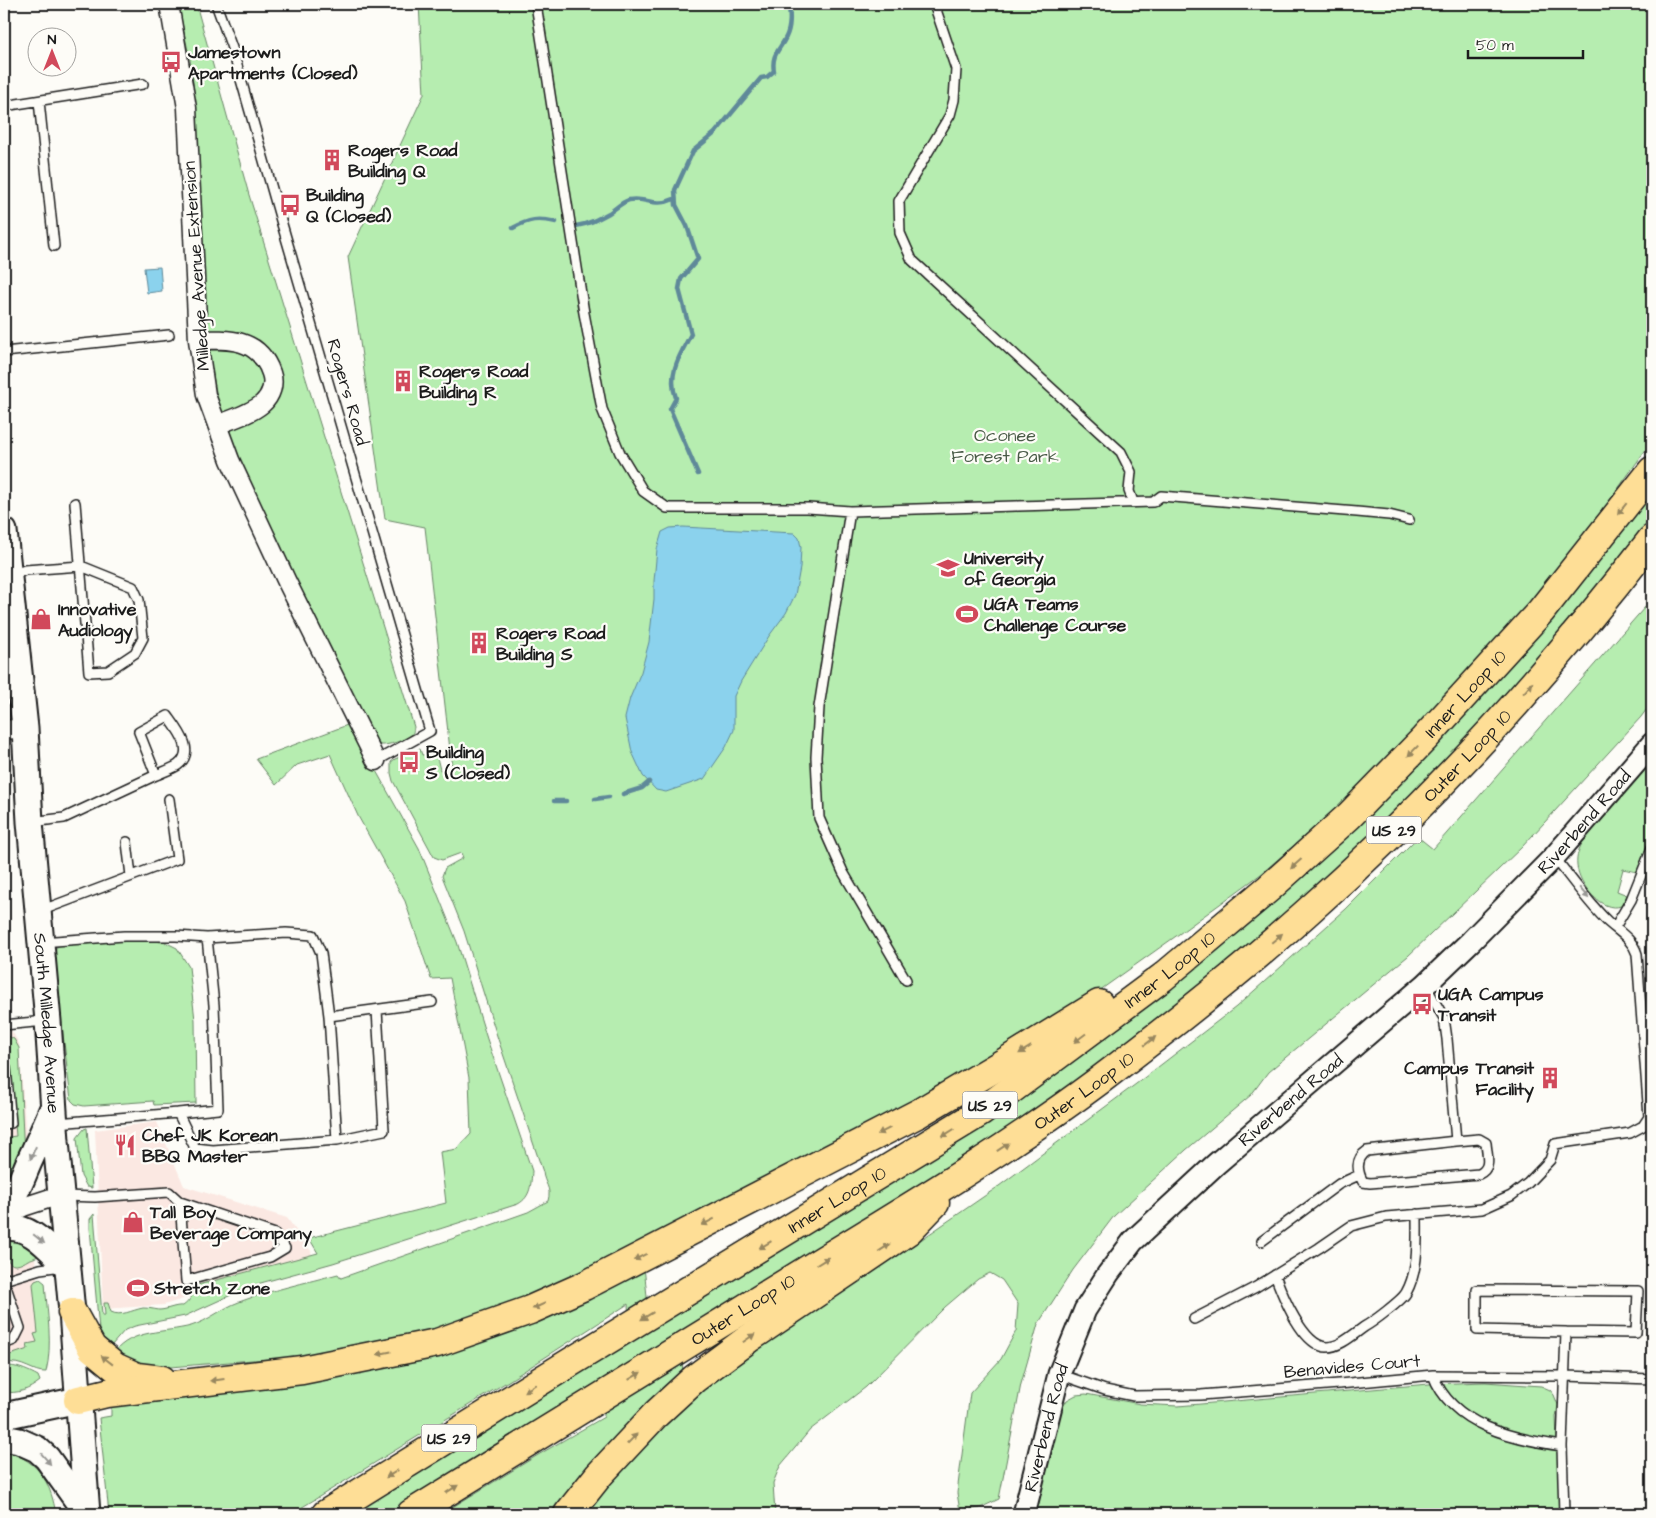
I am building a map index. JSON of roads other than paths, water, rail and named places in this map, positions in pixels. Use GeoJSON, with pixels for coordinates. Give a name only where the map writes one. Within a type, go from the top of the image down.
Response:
{"type":"FeatureCollection","features":[{"type":"Feature","properties":{"kind":"highway","name":"Inner Loop 10"},"geometry":{"type":"LineString","coordinates":[[326,1514],[981,1112],[1163,977],[1269,888],[1349,816],[1424,739],[1541,611],[1652,471]]}},
{"type":"Feature","properties":{"kind":"highway","name":"Outer Loop 10"},"geometry":{"type":"LineString","coordinates":[[411,1514],[962,1175],[1106,1075],[1221,986],[1306,914],[1447,777],[1523,695],[1616,586],[1652,539]]}},
{"type":"Feature","properties":{"kind":"highway"},"geometry":{"type":"LineString","coordinates":[[78,1400],[107,1394],[302,1370],[437,1343],[530,1310],[584,1286],[919,1113],[1096,1007],[1269,888]]}},
{"type":"Feature","properties":{"kind":"highway"},"geometry":{"type":"LineString","coordinates":[[568,1514],[599,1475],[656,1414],[694,1379],[748,1339],[908,1231],[962,1175]]}},
{"type":"Feature","properties":{"kind":"highway"},"geometry":{"type":"LineString","coordinates":[[72,1312],[92,1348],[117,1368],[137,1376],[186,1384]]}},
{"type":"Feature","properties":{"kind":"main road","name":"South Milledge Avenue"},"geometry":{"type":"LineString","coordinates":[[4,532],[9,577],[8,607],[14,729],[30,822],[48,1021],[60,1195],[72,1312],[87,1514]]}},
{"type":"Feature","properties":{"kind":"main road"},"geometry":{"type":"LineString","coordinates":[[4,1206],[13,1197],[22,1182],[27,1166],[54,1116]]}},
{"type":"Feature","properties":{"kind":"main road"},"geometry":{"type":"LineString","coordinates":[[4,1228],[13,1227],[30,1232],[67,1266]]}},
{"type":"Feature","properties":{"kind":"main road"},"geometry":{"type":"LineString","coordinates":[[4,1416],[78,1400]]}},
{"type":"Feature","properties":{"kind":"main road"},"geometry":{"type":"LineString","coordinates":[[4,1438],[19,1440],[37,1449],[47,1458],[87,1514]]}},
{"type":"Feature","properties":{"kind":"street","name":"Milledge Avenue Extension"},"geometry":{"type":"LineString","coordinates":[[169,4],[187,108],[198,340],[206,394],[230,460],[287,582],[376,762]]}},
{"type":"Feature","properties":{"kind":"street"},"geometry":{"type":"LineString","coordinates":[[198,340],[229,339],[250,346],[262,355],[273,379],[272,392],[264,402],[254,410],[217,425]]}},
{"type":"Feature","properties":{"kind":"street","name":"Riverbend Road"},"geometry":{"type":"LineString","coordinates":[[1024,1514],[1059,1374],[1085,1310],[1108,1274],[1133,1241],[1216,1164],[1425,985],[1471,941],[1554,857],[1652,744]]}},
{"type":"Feature","properties":{"kind":"street"},"geometry":{"type":"LineString","coordinates":[[4,1216],[23,1207],[60,1195]]}},
{"type":"Feature","properties":{"kind":"lane","name":"Rogers Road"},"geometry":{"type":"LineString","coordinates":[[216,4],[232,48],[284,234],[430,731],[376,762]]}},
{"type":"Feature","properties":{"kind":"lane"},"geometry":{"type":"LineString","coordinates":[[536,4],[584,314],[602,409],[620,453],[643,491],[667,508],[808,508],[850,512],[1153,502],[1160,496],[1389,515],[1409,520]]}},
{"type":"Feature","properties":{"kind":"lane"},"geometry":{"type":"LineString","coordinates":[[934,4],[956,69],[954,100],[950,115],[899,201],[900,233],[912,260],[1122,452],[1131,472],[1129,491],[1132,499],[1131,503]]}},
{"type":"Feature","properties":{"kind":"lane"},"geometry":{"type":"LineString","coordinates":[[4,106],[143,84]]}},
{"type":"Feature","properties":{"kind":"lane"},"geometry":{"type":"LineString","coordinates":[[39,101],[54,246]]}},
{"type":"Feature","properties":{"kind":"lane"},"geometry":{"type":"LineString","coordinates":[[4,352],[169,336]]}},
{"type":"Feature","properties":{"kind":"lane"},"geometry":{"type":"LineString","coordinates":[[9,577],[25,570],[81,566],[133,587],[139,600],[143,638],[135,653],[108,671],[89,672],[81,566],[75,503]]}},
{"type":"Feature","properties":{"kind":"lane"},"geometry":{"type":"LineString","coordinates":[[850,512],[819,707],[816,757],[819,818],[842,872],[906,980]]}},
{"type":"Feature","properties":{"kind":"lane"},"geometry":{"type":"LineString","coordinates":[[30,822],[64,818],[156,774],[178,766],[184,758],[186,750],[182,735],[168,716],[139,732],[156,774]]}},
{"type":"Feature","properties":{"kind":"lane"},"geometry":{"type":"LineString","coordinates":[[37,911],[177,859],[169,799]]}},
{"type":"Feature","properties":{"kind":"lane"},"geometry":{"type":"LineString","coordinates":[[127,842],[131,876]]}},
{"type":"Feature","properties":{"kind":"lane"},"geometry":{"type":"LineString","coordinates":[[1615,927],[1631,900],[1652,848]]}},
{"type":"Feature","properties":{"kind":"lane"},"geometry":{"type":"LineString","coordinates":[[1194,1319],[1256,1287],[1351,1226],[1386,1217],[1482,1209],[1511,1196],[1528,1183],[1550,1160],[1555,1144],[1630,1133],[1651,1120],[1635,947],[1607,921],[1554,857]]}},
{"type":"Feature","properties":{"kind":"lane"},"geometry":{"type":"LineString","coordinates":[[40,942],[124,936],[207,938],[286,933],[313,935],[321,953],[329,1016],[337,1140]]}},
{"type":"Feature","properties":{"kind":"lane"},"geometry":{"type":"LineString","coordinates":[[54,1116],[178,1113],[218,1109],[214,1005],[207,938]]}},
{"type":"Feature","properties":{"kind":"lane"},"geometry":{"type":"LineString","coordinates":[[1425,985],[1444,1018],[1456,1141]]}},
{"type":"Feature","properties":{"kind":"lane"},"geometry":{"type":"LineString","coordinates":[[329,1016],[432,1002]]}},
{"type":"Feature","properties":{"kind":"lane"},"geometry":{"type":"LineString","coordinates":[[178,1113],[195,1148],[213,1150],[337,1140],[384,1130],[377,1010]]}},
{"type":"Feature","properties":{"kind":"lane"},"geometry":{"type":"LineString","coordinates":[[4,1026],[48,1021]]}},
{"type":"Feature","properties":{"kind":"lane"},"geometry":{"type":"LineString","coordinates":[[4,1068],[6,1068],[11,1123],[4,1124]]}},
{"type":"Feature","properties":{"kind":"lane"},"geometry":{"type":"LineString","coordinates":[[1478,1139],[1486,1143],[1488,1165],[1485,1171],[1478,1174],[1370,1183],[1363,1182],[1359,1175],[1358,1162],[1360,1156],[1367,1151],[1456,1141],[1478,1139]]}},
{"type":"Feature","properties":{"kind":"lane"},"geometry":{"type":"LineString","coordinates":[[1262,1241],[1339,1184],[1359,1175]]}},
{"type":"Feature","properties":{"kind":"lane"},"geometry":{"type":"LineString","coordinates":[[60,1195],[95,1198],[169,1192],[180,1202],[275,1234],[284,1248],[270,1257],[186,1281],[180,1202]]}},
{"type":"Feature","properties":{"kind":"lane"},"geometry":{"type":"LineString","coordinates":[[1275,1275],[1290,1310],[1308,1337],[1326,1347],[1338,1344],[1368,1325],[1405,1295],[1413,1274],[1417,1214]]}},
{"type":"Feature","properties":{"kind":"lane"},"geometry":{"type":"LineString","coordinates":[[4,1344],[14,1340],[20,1328],[8,1304],[4,1281],[40,1269],[67,1266]]}},
{"type":"Feature","properties":{"kind":"lane"},"geometry":{"type":"LineString","coordinates":[[1477,1290],[1638,1291],[1636,1333],[1566,1332],[1477,1330],[1477,1290]]}},
{"type":"Feature","properties":{"kind":"lane"},"geometry":{"type":"LineString","coordinates":[[1564,1514],[1562,1446],[1566,1332]]}},
{"type":"Feature","properties":{"kind":"lane","name":"Benavides Court"},"geometry":{"type":"LineString","coordinates":[[1059,1374],[1105,1390],[1134,1396],[1201,1396],[1433,1374],[1652,1379]]}},
{"type":"Feature","properties":{"kind":"lane"},"geometry":{"type":"LineString","coordinates":[[1433,1374],[1438,1388],[1457,1409],[1477,1423],[1504,1434],[1562,1446]]}},
{"type":"Feature","properties":{"kind":"water"},"geometry":{"type":"Polygon","coordinates":[[[160,267],[162,291],[147,293],[144,268],[160,267]]]}},
{"type":"Feature","properties":{"kind":"water"},"geometry":{"type":"Polygon","coordinates":[[[683,527],[794,533],[799,538],[801,547],[800,568],[795,595],[786,613],[769,636],[741,681],[734,696],[734,730],[726,747],[704,779],[666,792],[656,790],[643,776],[632,752],[625,718],[649,642],[657,549],[662,532],[670,528],[683,527]]]}},
{"type":"Feature","properties":{"kind":"waterway"},"geometry":{"type":"LineString","coordinates":[[698,474],[670,409],[676,398],[673,381],[676,365],[691,334],[679,289],[681,279],[698,259],[687,226],[676,205],[675,190],[693,151],[715,133],[761,78],[767,77],[774,71],[775,56],[789,29],[789,4]]}},
{"type":"Feature","properties":{"kind":"waterway"},"geometry":{"type":"LineString","coordinates":[[576,226],[597,219],[629,200],[635,199],[661,203],[674,199]]}},
{"type":"Feature","properties":{"kind":"waterway"},"geometry":{"type":"LineString","coordinates":[[513,228],[534,220],[556,222]]}},
{"type":"Feature","properties":{"kind":"waterway"},"geometry":{"type":"LineString","coordinates":[[623,794],[642,788],[649,782]]}},
{"type":"Feature","properties":{"kind":"waterway"},"geometry":{"type":"LineString","coordinates":[[595,799],[609,797]]}},
{"type":"Feature","properties":{"kind":"waterway"},"geometry":{"type":"LineString","coordinates":[[554,801],[566,801]]}},
{"type":"Feature","properties":{"kind":"waterway"},"geometry":{"type":"LineString","coordinates":[[15,1514],[19,1512]]}},
{"type":"Feature","properties":{"kind":"place","name":"Jamestown Apartments (Closed)"},"geometry":{"type":"Point","coordinates":[171,62]}},
{"type":"Feature","properties":{"kind":"place","name":"Rogers Road Building Q"},"geometry":{"type":"Point","coordinates":[332,160]}},
{"type":"Feature","properties":{"kind":"place","name":"Building Q (Closed)"},"geometry":{"type":"Point","coordinates":[290,205]}},
{"type":"Feature","properties":{"kind":"place","name":"Rogers Road Building R"},"geometry":{"type":"Point","coordinates":[403,381]}},
{"type":"Feature","properties":{"kind":"place","name":"University of Georgia"},"geometry":{"type":"Point","coordinates":[948,568]}},
{"type":"Feature","properties":{"kind":"place","name":"UGA Teams Challenge Course"},"geometry":{"type":"Point","coordinates":[967,614]}},
{"type":"Feature","properties":{"kind":"place","name":"Innovative Audiology"},"geometry":{"type":"Point","coordinates":[41,619]}},
{"type":"Feature","properties":{"kind":"place","name":"Rogers Road Building S"},"geometry":{"type":"Point","coordinates":[479,643]}},
{"type":"Feature","properties":{"kind":"place","name":"Building S (Closed)"},"geometry":{"type":"Point","coordinates":[409,762]}},
{"type":"Feature","properties":{"kind":"place","name":"UGA Campus Transit"},"geometry":{"type":"Point","coordinates":[1422,1004]}},
{"type":"Feature","properties":{"kind":"place","name":"Campus Transit Facility"},"geometry":{"type":"Point","coordinates":[1550,1078]}},
{"type":"Feature","properties":{"kind":"place","name":"Chef JK Korean BBQ Master"},"geometry":{"type":"Point","coordinates":[125,1145]}},
{"type":"Feature","properties":{"kind":"place","name":"Tall Boy Beverage Company"},"geometry":{"type":"Point","coordinates":[133,1222]}},
{"type":"Feature","properties":{"kind":"place","name":"Stretch Zone"},"geometry":{"type":"Point","coordinates":[138,1288]}},
{"type":"Feature","properties":{"kind":"park label","name":"Oconee Forest Park"},"geometry":{"type":"Point","coordinates":[1005,445]}}]}
